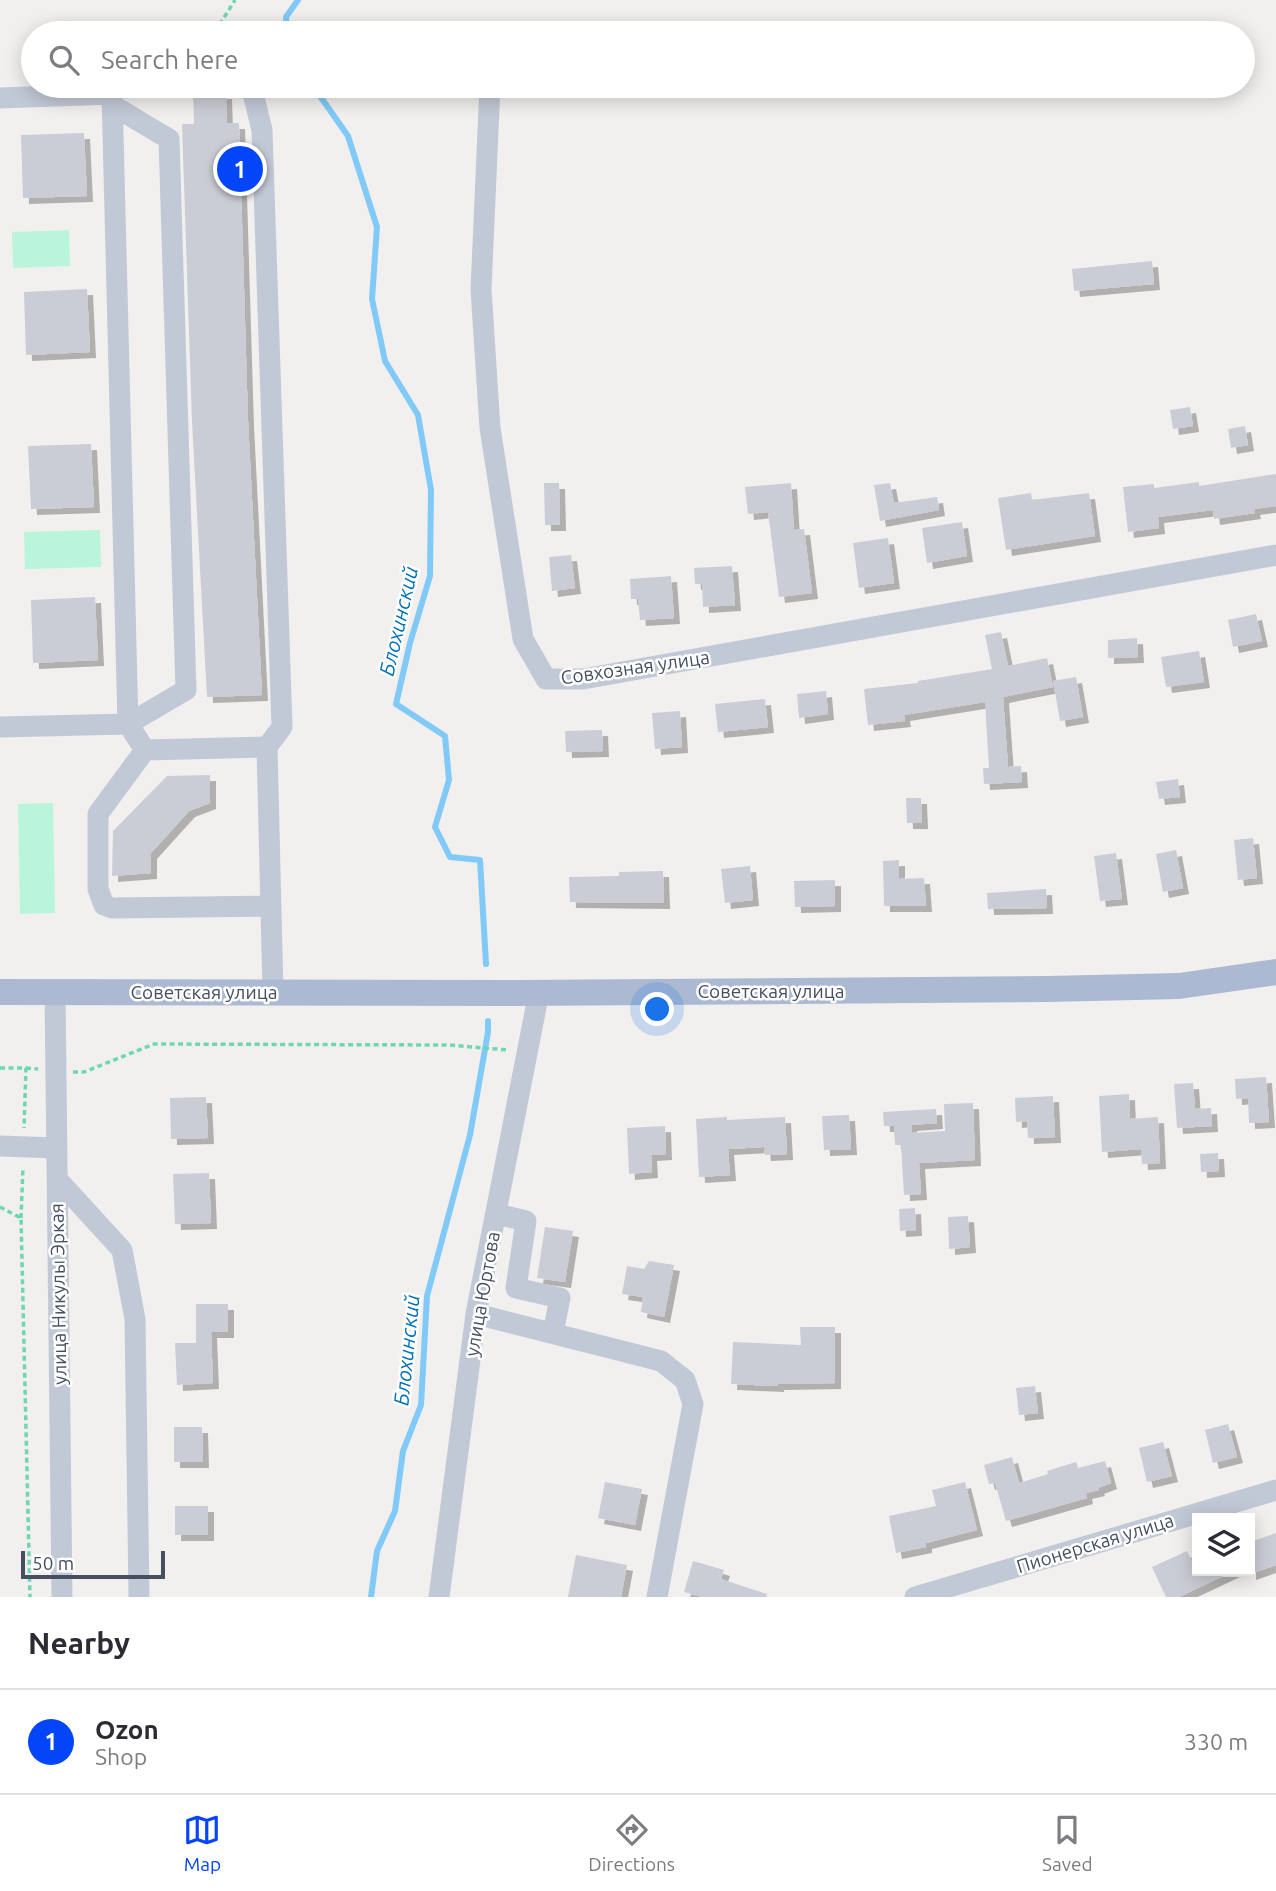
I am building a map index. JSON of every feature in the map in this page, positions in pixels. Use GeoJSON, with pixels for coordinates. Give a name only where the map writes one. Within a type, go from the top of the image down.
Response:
{"type":"FeatureCollection","features":[{"type":"Feature","properties":{"kind":"main road","name":"Советская улица"},"geometry":{"type":"LineString","coordinates":[[0,992],[539,992],[1179,986],[1276,972]]}},
{"type":"Feature","properties":{"kind":"street"},"geometry":{"type":"LineString","coordinates":[[0,98],[21,97]]}},
{"type":"Feature","properties":{"kind":"street"},"geometry":{"type":"LineString","coordinates":[[115,98],[128,724],[145,750]]}},
{"type":"Feature","properties":{"kind":"street"},"geometry":{"type":"LineString","coordinates":[[0,727],[128,724],[186,690],[169,139],[119,98]]}},
{"type":"Feature","properties":{"kind":"street"},"geometry":{"type":"LineString","coordinates":[[254,98],[262,130],[282,727],[267,747],[273,992]]}},
{"type":"Feature","properties":{"kind":"street","name":"Совхозная улица"},"geometry":{"type":"LineString","coordinates":[[489,98],[481,289],[490,428],[523,639],[546,679],[583,679],[1276,555]]}},
{"type":"Feature","properties":{"kind":"street"},"geometry":{"type":"LineString","coordinates":[[145,750],[267,747]]}},
{"type":"Feature","properties":{"kind":"street"},"geometry":{"type":"LineString","coordinates":[[145,750],[99,814],[98,889],[104,905],[112,908],[271,906]]}},
{"type":"Feature","properties":{"kind":"street","name":"улица Никулы Эркая"},"geometry":{"type":"LineString","coordinates":[[55,992],[62,1597]]}},
{"type":"Feature","properties":{"kind":"street","name":"улица Юртова"},"geometry":{"type":"LineString","coordinates":[[439,1597],[476,1314],[539,992]]}},
{"type":"Feature","properties":{"kind":"street"},"geometry":{"type":"LineString","coordinates":[[0,1146],[56,1148]]}},
{"type":"Feature","properties":{"kind":"street"},"geometry":{"type":"LineString","coordinates":[[57,1180],[122,1250],[135,1319],[139,1597]]}},
{"type":"Feature","properties":{"kind":"street"},"geometry":{"type":"LineString","coordinates":[[497,1214],[526,1221],[516,1288],[560,1298],[553,1333]]}},
{"type":"Feature","properties":{"kind":"street"},"geometry":{"type":"LineString","coordinates":[[476,1314],[661,1361],[685,1380],[693,1404],[657,1597]]}},
{"type":"Feature","properties":{"kind":"street","name":"Пионерская улица"},"geometry":{"type":"LineString","coordinates":[[915,1597],[1276,1490]]}},
{"type":"Feature","properties":{"kind":"path"},"geometry":{"type":"LineString","coordinates":[[222,21],[235,0]]}},
{"type":"Feature","properties":{"kind":"path"},"geometry":{"type":"LineString","coordinates":[[26,1068],[83,1072],[155,1044],[449,1045],[505,1049]]}},
{"type":"Feature","properties":{"kind":"path"},"geometry":{"type":"LineString","coordinates":[[0,1207],[21,1218],[30,1597]]}},
{"type":"Feature","properties":{"kind":"green space"},"geometry":{"type":"Polygon","coordinates":[[[69,230],[70,266],[13,268],[12,232],[69,230]]]}},
{"type":"Feature","properties":{"kind":"green space"},"geometry":{"type":"Polygon","coordinates":[[[100,530],[101,567],[25,569],[24,532],[100,530]]]}},
{"type":"Feature","properties":{"kind":"green space"},"geometry":{"type":"Polygon","coordinates":[[[53,803],[55,913],[20,914],[18,804],[53,803]]]}},
{"type":"Feature","properties":{"kind":"building"},"geometry":{"type":"Polygon","coordinates":[[[193,98],[226,98],[227,123],[239,123],[248,421],[262,695],[207,697],[192,422],[182,124],[194,124],[193,98]]]}},
{"type":"Feature","properties":{"kind":"building"},"geometry":{"type":"Polygon","coordinates":[[[84,133],[87,196],[23,198],[21,135],[84,133]]]}},
{"type":"Feature","properties":{"kind":"building"},"geometry":{"type":"Polygon","coordinates":[[[1152,261],[1154,284],[1074,291],[1072,269],[1152,261]]]}},
{"type":"Feature","properties":{"kind":"building"},"geometry":{"type":"Polygon","coordinates":[[[87,289],[90,352],[26,355],[24,292],[87,289]]]}},
{"type":"Feature","properties":{"kind":"building"},"geometry":{"type":"Polygon","coordinates":[[[1190,407],[1193,426],[1173,429],[1170,410],[1190,407]]]}},
{"type":"Feature","properties":{"kind":"building"},"geometry":{"type":"Polygon","coordinates":[[[1245,426],[1248,445],[1231,448],[1228,429],[1245,426]]]}},
{"type":"Feature","properties":{"kind":"building"},"geometry":{"type":"Polygon","coordinates":[[[91,444],[94,507],[31,509],[28,446],[91,444]]]}},
{"type":"Feature","properties":{"kind":"building"},"geometry":{"type":"Polygon","coordinates":[[[1276,474],[1276,506],[1254,509],[1255,513],[1214,519],[1213,510],[1158,517],[1159,528],[1128,532],[1123,487],[1154,484],[1154,488],[1199,482],[1199,486],[1276,474]]]}},
{"type":"Feature","properties":{"kind":"building"},"geometry":{"type":"Polygon","coordinates":[[[544,483],[559,483],[560,525],[545,525],[544,483]]]}},
{"type":"Feature","properties":{"kind":"building"},"geometry":{"type":"Polygon","coordinates":[[[791,483],[794,530],[804,529],[812,593],[779,597],[768,512],[748,514],[745,487],[791,483]]]}},
{"type":"Feature","properties":{"kind":"building"},"geometry":{"type":"Polygon","coordinates":[[[890,483],[894,503],[937,497],[939,510],[880,521],[874,485],[890,483]]]}},
{"type":"Feature","properties":{"kind":"building"},"geometry":{"type":"Polygon","coordinates":[[[1031,493],[1032,500],[1089,493],[1095,536],[1006,550],[998,498],[1031,493]]]}},
{"type":"Feature","properties":{"kind":"building"},"geometry":{"type":"Polygon","coordinates":[[[962,522],[967,556],[927,563],[922,528],[962,522]]]}},
{"type":"Feature","properties":{"kind":"building"},"geometry":{"type":"Polygon","coordinates":[[[888,538],[894,583],[859,588],[853,543],[888,538]]]}},
{"type":"Feature","properties":{"kind":"building"},"geometry":{"type":"Polygon","coordinates":[[[571,555],[575,588],[552,591],[549,557],[571,555]]]}},
{"type":"Feature","properties":{"kind":"building"},"geometry":{"type":"Polygon","coordinates":[[[732,566],[735,605],[703,607],[702,584],[695,584],[694,568],[732,566]]]}},
{"type":"Feature","properties":{"kind":"building"},"geometry":{"type":"Polygon","coordinates":[[[671,576],[674,618],[640,620],[638,599],[631,599],[630,579],[671,576]]]}},
{"type":"Feature","properties":{"kind":"building"},"geometry":{"type":"Polygon","coordinates":[[[95,597],[98,660],[33,663],[31,600],[95,597]]]}},
{"type":"Feature","properties":{"kind":"building"},"geometry":{"type":"Polygon","coordinates":[[[1256,614],[1262,641],[1233,647],[1228,620],[1256,614]]]}},
{"type":"Feature","properties":{"kind":"building"},"geometry":{"type":"Polygon","coordinates":[[[1001,632],[1008,666],[1047,658],[1053,687],[1003,697],[1008,767],[1021,766],[1022,782],[984,784],[983,768],[989,768],[985,702],[904,715],[905,721],[868,725],[864,689],[918,683],[992,669],[985,635],[1001,632]]]}},
{"type":"Feature","properties":{"kind":"building"},"geometry":{"type":"Polygon","coordinates":[[[1137,638],[1138,657],[1108,658],[1108,640],[1137,638]]]}},
{"type":"Feature","properties":{"kind":"building"},"geometry":{"type":"Polygon","coordinates":[[[1199,651],[1204,682],[1166,687],[1161,657],[1199,651]]]}},
{"type":"Feature","properties":{"kind":"building"},"geometry":{"type":"Polygon","coordinates":[[[1076,677],[1083,717],[1060,721],[1053,681],[1076,677]]]}},
{"type":"Feature","properties":{"kind":"building"},"geometry":{"type":"Polygon","coordinates":[[[826,691],[828,714],[799,718],[797,694],[826,691]]]}},
{"type":"Feature","properties":{"kind":"building"},"geometry":{"type":"Polygon","coordinates":[[[765,699],[768,727],[718,732],[715,704],[765,699]]]}},
{"type":"Feature","properties":{"kind":"building"},"geometry":{"type":"Polygon","coordinates":[[[680,711],[682,747],[655,749],[652,713],[680,711]]]}},
{"type":"Feature","properties":{"kind":"building"},"geometry":{"type":"Polygon","coordinates":[[[602,730],[603,751],[566,752],[565,731],[602,730]]]}},
{"type":"Feature","properties":{"kind":"building"},"geometry":{"type":"Polygon","coordinates":[[[210,775],[210,803],[189,811],[151,853],[151,873],[112,876],[113,831],[167,776],[210,775]]]}},
{"type":"Feature","properties":{"kind":"building"},"geometry":{"type":"Polygon","coordinates":[[[1178,779],[1180,797],[1159,799],[1156,782],[1178,779]]]}},
{"type":"Feature","properties":{"kind":"building"},"geometry":{"type":"Polygon","coordinates":[[[906,798],[921,798],[922,823],[907,823],[906,798]]]}},
{"type":"Feature","properties":{"kind":"building"},"geometry":{"type":"Polygon","coordinates":[[[1253,838],[1257,878],[1238,880],[1234,840],[1253,838]]]}},
{"type":"Feature","properties":{"kind":"building"},"geometry":{"type":"Polygon","coordinates":[[[1176,850],[1183,888],[1163,892],[1156,854],[1176,850]]]}},
{"type":"Feature","properties":{"kind":"building"},"geometry":{"type":"Polygon","coordinates":[[[1116,853],[1122,899],[1100,901],[1094,856],[1116,853]]]}},
{"type":"Feature","properties":{"kind":"building"},"geometry":{"type":"Polygon","coordinates":[[[899,860],[899,879],[924,878],[926,906],[884,906],[883,861],[899,860]]]}},
{"type":"Feature","properties":{"kind":"building"},"geometry":{"type":"Polygon","coordinates":[[[750,866],[753,900],[725,903],[721,869],[750,866]]]}},
{"type":"Feature","properties":{"kind":"building"},"geometry":{"type":"Polygon","coordinates":[[[663,871],[664,903],[570,902],[569,877],[619,876],[619,872],[663,871]]]}},
{"type":"Feature","properties":{"kind":"building"},"geometry":{"type":"Polygon","coordinates":[[[835,880],[835,906],[795,907],[794,881],[835,880]]]}},
{"type":"Feature","properties":{"kind":"building"},"geometry":{"type":"Polygon","coordinates":[[[1046,889],[1047,908],[988,909],[987,893],[1046,889]]]}},
{"type":"Feature","properties":{"kind":"building"},"geometry":{"type":"Polygon","coordinates":[[[1266,1077],[1269,1122],[1249,1123],[1248,1098],[1236,1099],[1235,1079],[1266,1077]]]}},
{"type":"Feature","properties":{"kind":"building"},"geometry":{"type":"Polygon","coordinates":[[[1193,1083],[1195,1109],[1211,1108],[1212,1126],[1177,1128],[1174,1084],[1193,1083]]]}},
{"type":"Feature","properties":{"kind":"building"},"geometry":{"type":"Polygon","coordinates":[[[1129,1094],[1130,1119],[1158,1117],[1160,1163],[1142,1164],[1141,1149],[1102,1152],[1099,1096],[1129,1094]]]}},
{"type":"Feature","properties":{"kind":"building"},"geometry":{"type":"Polygon","coordinates":[[[1053,1096],[1055,1137],[1028,1138],[1027,1121],[1016,1122],[1015,1098],[1053,1096]]]}},
{"type":"Feature","properties":{"kind":"building"},"geometry":{"type":"Polygon","coordinates":[[[206,1097],[208,1138],[171,1139],[170,1098],[206,1097]]]}},
{"type":"Feature","properties":{"kind":"building"},"geometry":{"type":"Polygon","coordinates":[[[973,1103],[975,1160],[919,1163],[921,1194],[904,1195],[901,1145],[895,1145],[894,1126],[884,1126],[883,1112],[936,1109],[937,1123],[911,1125],[912,1133],[945,1131],[944,1104],[973,1103]]]}},
{"type":"Feature","properties":{"kind":"building"},"geometry":{"type":"Polygon","coordinates":[[[849,1115],[851,1149],[824,1150],[822,1116],[849,1115]]]}},
{"type":"Feature","properties":{"kind":"building"},"geometry":{"type":"Polygon","coordinates":[[[727,1117],[727,1120],[785,1117],[787,1154],[765,1155],[764,1147],[728,1149],[730,1175],[699,1177],[696,1119],[727,1117]]]}},
{"type":"Feature","properties":{"kind":"building"},"geometry":{"type":"Polygon","coordinates":[[[665,1126],[666,1154],[651,1155],[652,1172],[629,1174],[627,1128],[665,1126]]]}},
{"type":"Feature","properties":{"kind":"building"},"geometry":{"type":"Polygon","coordinates":[[[1218,1153],[1219,1171],[1201,1172],[1200,1154],[1218,1153]]]}},
{"type":"Feature","properties":{"kind":"building"},"geometry":{"type":"Polygon","coordinates":[[[209,1173],[211,1223],[175,1224],[173,1174],[209,1173]]]}},
{"type":"Feature","properties":{"kind":"building"},"geometry":{"type":"Polygon","coordinates":[[[915,1208],[916,1230],[900,1231],[899,1209],[915,1208]]]}},
{"type":"Feature","properties":{"kind":"building"},"geometry":{"type":"Polygon","coordinates":[[[968,1216],[970,1247],[949,1249],[948,1217],[968,1216]]]}},
{"type":"Feature","properties":{"kind":"building"},"geometry":{"type":"Polygon","coordinates":[[[545,1227],[573,1231],[565,1282],[537,1278],[545,1227]]]}},
{"type":"Feature","properties":{"kind":"building"},"geometry":{"type":"Polygon","coordinates":[[[649,1261],[674,1265],[664,1317],[641,1312],[643,1297],[622,1294],[627,1266],[644,1269],[649,1261]]]}},
{"type":"Feature","properties":{"kind":"building"},"geometry":{"type":"Polygon","coordinates":[[[196,1304],[228,1304],[228,1332],[211,1332],[213,1383],[177,1385],[175,1343],[196,1343],[196,1304]]]}},
{"type":"Feature","properties":{"kind":"building"},"geometry":{"type":"Polygon","coordinates":[[[800,1327],[835,1327],[835,1383],[778,1386],[731,1384],[733,1342],[801,1345],[800,1327]]]}},
{"type":"Feature","properties":{"kind":"building"},"geometry":{"type":"Polygon","coordinates":[[[1035,1386],[1038,1413],[1019,1415],[1016,1388],[1035,1386]]]}},
{"type":"Feature","properties":{"kind":"building"},"geometry":{"type":"Polygon","coordinates":[[[1228,1424],[1237,1457],[1213,1463],[1205,1430],[1228,1424]]]}},
{"type":"Feature","properties":{"kind":"building"},"geometry":{"type":"Polygon","coordinates":[[[174,1427],[202,1427],[203,1462],[174,1462],[174,1427]]]}},
{"type":"Feature","properties":{"kind":"building"},"geometry":{"type":"Polygon","coordinates":[[[1163,1442],[1172,1476],[1147,1482],[1139,1448],[1163,1442]]]}},
{"type":"Feature","properties":{"kind":"building"},"geometry":{"type":"Polygon","coordinates":[[[1012,1457],[1019,1483],[1076,1462],[1078,1468],[1105,1461],[1111,1483],[1086,1493],[1087,1498],[1006,1521],[995,1483],[989,1484],[984,1465],[1012,1457]]]}},
{"type":"Feature","properties":{"kind":"building"},"geometry":{"type":"Polygon","coordinates":[[[605,1482],[642,1489],[635,1525],[598,1518],[605,1482]]]}},
{"type":"Feature","properties":{"kind":"building"},"geometry":{"type":"Polygon","coordinates":[[[965,1482],[977,1530],[926,1543],[926,1547],[896,1553],[889,1516],[936,1506],[932,1490],[965,1482]]]}},
{"type":"Feature","properties":{"kind":"building"},"geometry":{"type":"Polygon","coordinates":[[[175,1506],[208,1506],[208,1535],[175,1535],[175,1506]]]}},
{"type":"Feature","properties":{"kind":"building"},"geometry":{"type":"Polygon","coordinates":[[[1276,1533],[1276,1565],[1255,1572],[1255,1540],[1276,1533]]]}},
{"type":"Feature","properties":{"kind":"building"},"geometry":{"type":"Polygon","coordinates":[[[1187,1551],[1192,1561],[1192,1576],[1223,1576],[1179,1597],[1166,1597],[1152,1567],[1187,1551]]]}},
{"type":"Feature","properties":{"kind":"building"},"geometry":{"type":"Polygon","coordinates":[[[576,1555],[627,1565],[621,1597],[568,1597],[576,1555]]]}},
{"type":"Feature","properties":{"kind":"building"},"geometry":{"type":"Polygon","coordinates":[[[693,1561],[724,1570],[721,1579],[767,1594],[766,1597],[702,1597],[684,1592],[693,1561]]]}},
{"type":"Feature","properties":{"kind":"waterway","name":"Блохинский"},"geometry":{"type":"LineString","coordinates":[[286,21],[286,17],[298,0]]}},
{"type":"Feature","properties":{"kind":"waterway","name":"Блохинский"},"geometry":{"type":"LineString","coordinates":[[321,98],[348,136],[377,227],[372,299],[385,361],[418,415],[431,490],[430,576],[410,643],[396,704],[445,736],[449,780],[435,827],[450,857],[480,860],[486,964]]}},
{"type":"Feature","properties":{"kind":"waterway","name":"Блохинский"},"geometry":{"type":"LineString","coordinates":[[371,1597],[377,1551],[395,1511],[403,1451],[421,1405],[427,1296],[470,1135],[488,1021]]}},
{"type":"Feature","properties":{"kind":"place","name":"Ozon"},"geometry":{"type":"Point","coordinates":[240,169]}}]}
